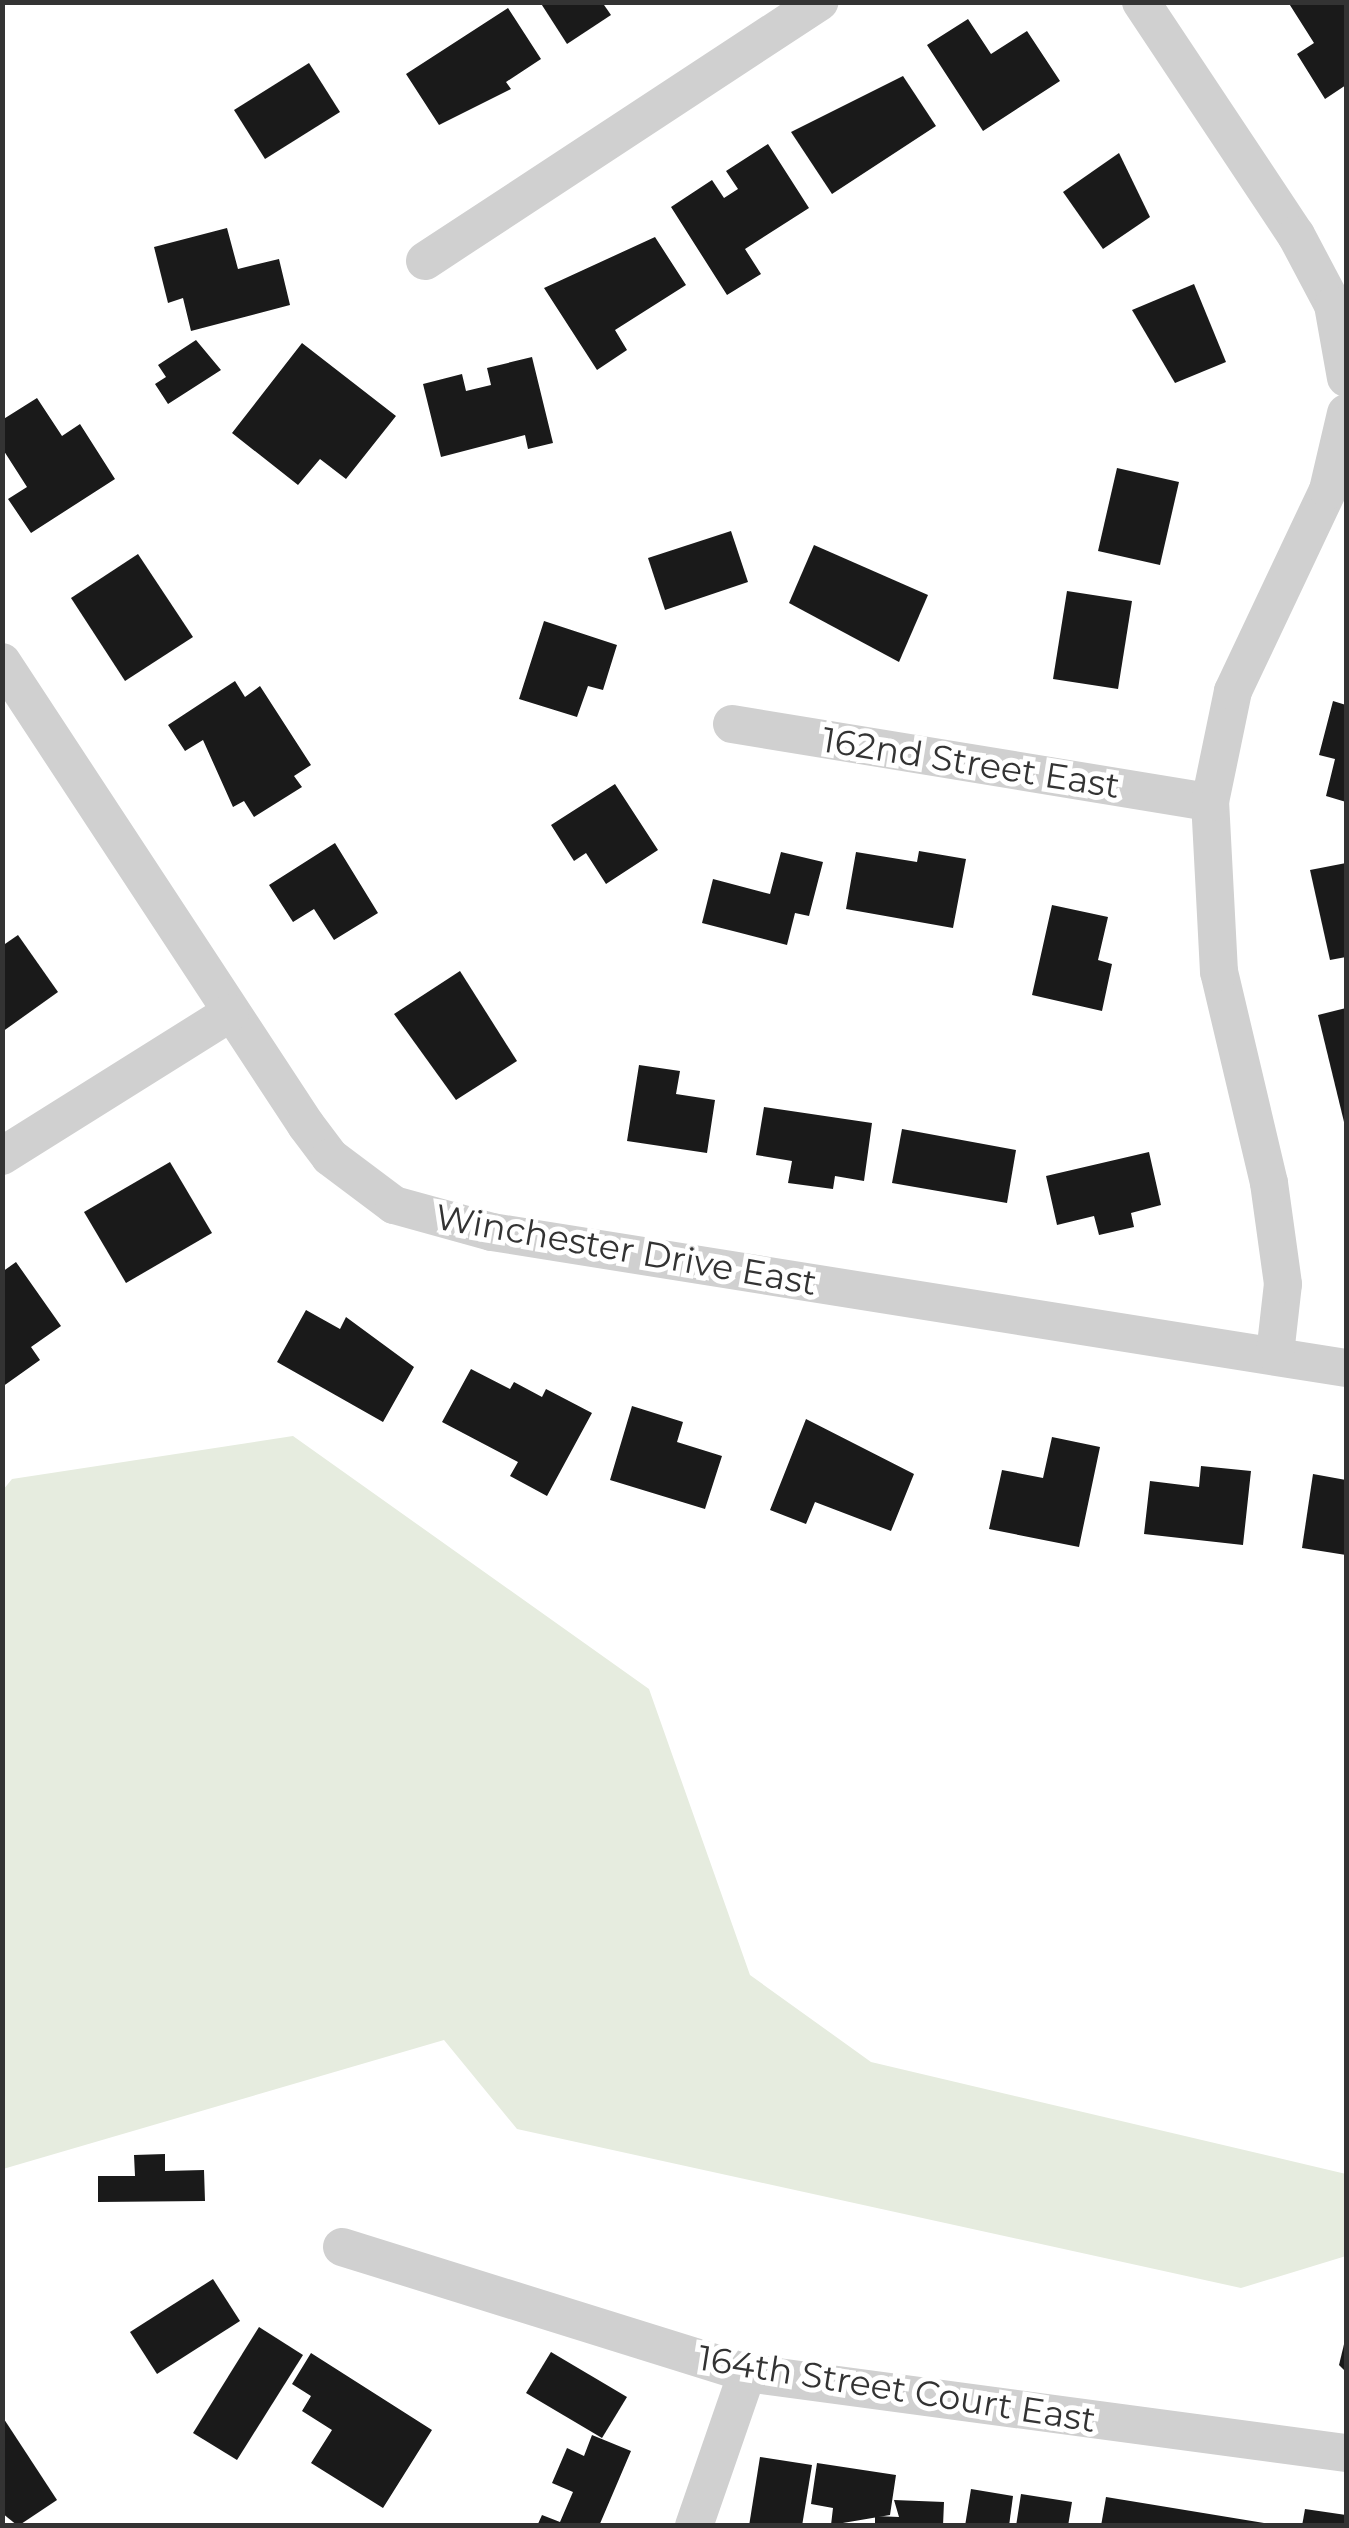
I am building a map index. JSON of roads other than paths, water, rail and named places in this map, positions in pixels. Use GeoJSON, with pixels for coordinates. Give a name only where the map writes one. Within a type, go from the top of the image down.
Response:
{"type":"FeatureCollection","features":[{"type":"Feature","properties":{"kind":"street"},"geometry":{"type":"LineString","coordinates":[[425,261],[820,2]]}},
{"type":"Feature","properties":{"kind":"street"},"geometry":{"type":"LineString","coordinates":[[1141,2],[1296,235],[1333,305],[1346,378]]}},
{"type":"Feature","properties":{"kind":"street"},"geometry":{"type":"LineString","coordinates":[[1275,1354],[1283,1284],[1270,1183],[1219,972],[1210,802],[1233,691],[1328,490],[1346,413]]}},
{"type":"Feature","properties":{"kind":"street","name":"Winchester Drive East"},"geometry":{"type":"LineString","coordinates":[[2,662],[230,1014],[330,1157],[426,1219],[1346,1368]]}},
{"type":"Feature","properties":{"kind":"street","name":"162nd Street East"},"geometry":{"type":"LineString","coordinates":[[732,724],[1210,802]]}},
{"type":"Feature","properties":{"kind":"street"},"geometry":{"type":"LineString","coordinates":[[2,1156],[230,1014]]}},
{"type":"Feature","properties":{"kind":"street","name":"164th Street Court East"},"geometry":{"type":"LineString","coordinates":[[342,2247],[746,2373],[1346,2452]]}},
{"type":"Feature","properties":{"kind":"street"},"geometry":{"type":"LineString","coordinates":[[694,2526],[746,2373]]}}]}
